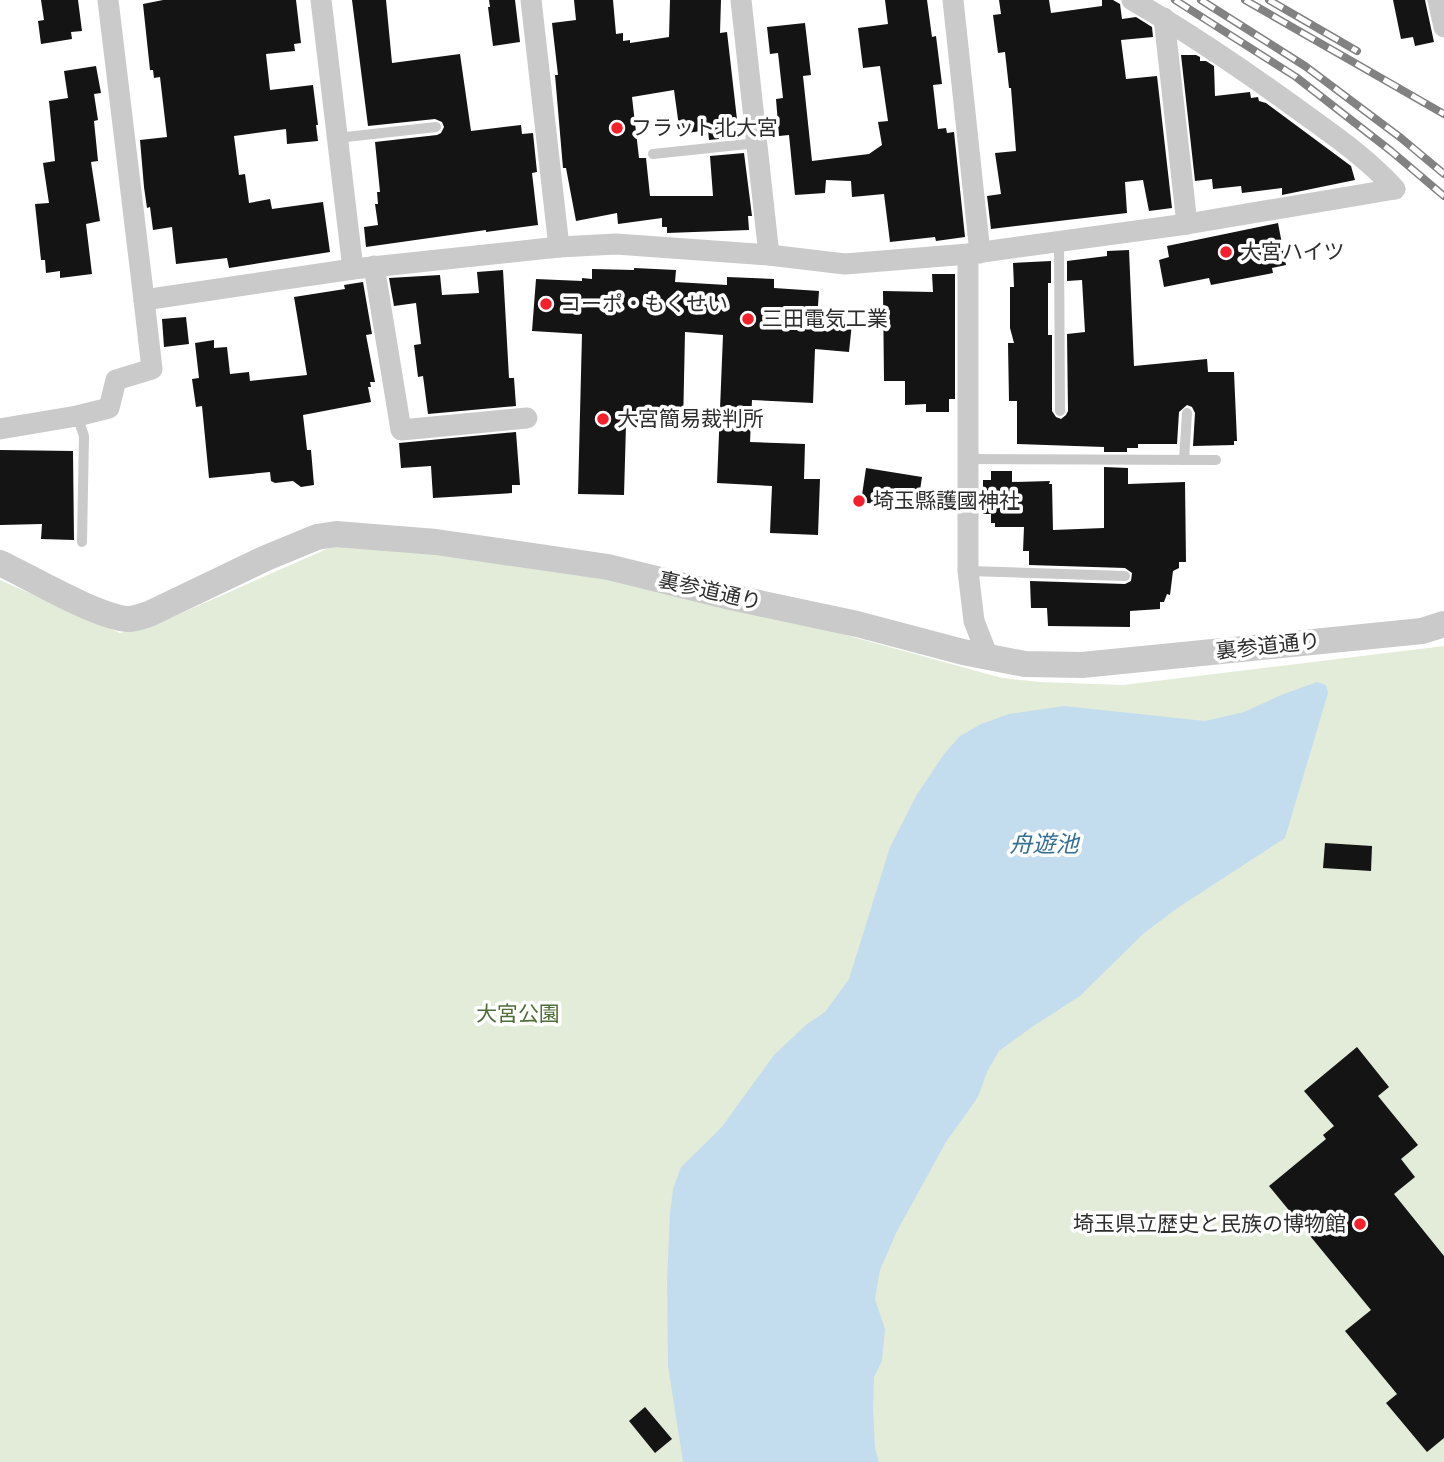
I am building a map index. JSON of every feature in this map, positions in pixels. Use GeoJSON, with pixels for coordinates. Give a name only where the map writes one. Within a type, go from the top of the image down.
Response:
{"type":"FeatureCollection","features":[{"type":"Feature","properties":{"kind":"street"},"geometry":{"type":"LineString","coordinates":[[0,429],[109,408],[116,380],[152,369],[108,0]]}},
{"type":"Feature","properties":{"kind":"street"},"geometry":{"type":"LineString","coordinates":[[321,0],[337,138],[363,268],[401,430],[527,418]]}},
{"type":"Feature","properties":{"kind":"street"},"geometry":{"type":"LineString","coordinates":[[531,0],[559,247]]}},
{"type":"Feature","properties":{"kind":"street"},"geometry":{"type":"LineString","coordinates":[[741,0],[769,255]]}},
{"type":"Feature","properties":{"kind":"street"},"geometry":{"type":"LineString","coordinates":[[953,0],[974,253],[968,571],[975,621],[988,657]]}},
{"type":"Feature","properties":{"kind":"street"},"geometry":{"type":"LineString","coordinates":[[144,300],[363,268],[559,247],[616,244],[769,255],[845,264],[974,253],[1187,224],[1395,189],[1374,166],[1267,86],[1132,0]]}},
{"type":"Feature","properties":{"kind":"street"},"geometry":{"type":"LineString","coordinates":[[1438,0],[1444,27]]}},
{"type":"Feature","properties":{"kind":"street"},"geometry":{"type":"LineString","coordinates":[[1164,18],[1187,224]]}},
{"type":"Feature","properties":{"kind":"street","name":"裏参道通り"},"geometry":{"type":"LineString","coordinates":[[0,563],[83,604],[130,619],[149,614],[266,558],[317,537],[336,534],[398,538],[608,567],[1026,664],[1082,665],[1422,631],[1444,624]]}},
{"type":"Feature","properties":{"kind":"lane"},"geometry":{"type":"LineString","coordinates":[[337,138],[436,127]]}},
{"type":"Feature","properties":{"kind":"lane"},"geometry":{"type":"LineString","coordinates":[[653,154],[757,143]]}},
{"type":"Feature","properties":{"kind":"lane"},"geometry":{"type":"LineString","coordinates":[[1059,242],[1060,411]]}},
{"type":"Feature","properties":{"kind":"lane"},"geometry":{"type":"LineString","coordinates":[[1184,460],[1187,413]]}},
{"type":"Feature","properties":{"kind":"lane"},"geometry":{"type":"LineString","coordinates":[[77,416],[84,436],[82,542]]}},
{"type":"Feature","properties":{"kind":"lane"},"geometry":{"type":"LineString","coordinates":[[969,459],[1216,460]]}},
{"type":"Feature","properties":{"kind":"lane"},"geometry":{"type":"LineString","coordinates":[[968,571],[1125,576]]}},
{"type":"Feature","properties":{"kind":"green space","name":"大宮公園"},"geometry":{"type":"Polygon","coordinates":[[[338,544],[549,566],[824,629],[1002,678],[1040,682],[1123,685],[1444,646],[1444,1462],[0,1462],[0,580],[120,633],[168,619],[338,544]]]}},
{"type":"Feature","properties":{"kind":"water","name":"舟遊池"},"geometry":{"type":"Polygon","coordinates":[[[1317,682],[1326,685],[1328,693],[1285,838],[1176,909],[1143,934],[1080,996],[999,1051],[987,1072],[978,1097],[946,1142],[897,1231],[880,1270],[875,1299],[885,1329],[882,1361],[874,1377],[873,1408],[875,1448],[879,1462],[683,1462],[668,1366],[667,1281],[670,1213],[673,1189],[681,1167],[721,1128],[774,1055],[807,1024],[825,1012],[849,979],[890,847],[916,796],[944,754],[960,736],[981,724],[1009,714],[1064,706],[1205,721],[1244,712],[1317,682]]]}},
{"type":"Feature","properties":{"kind":"building"},"geometry":{"type":"Polygon","coordinates":[[[41,0],[78,0],[82,31],[71,32],[72,39],[41,44],[38,21],[44,20],[41,0]]]}},
{"type":"Feature","properties":{"kind":"building"},"geometry":{"type":"Polygon","coordinates":[[[163,0],[296,0],[301,43],[294,44],[295,51],[266,54],[270,90],[313,85],[318,141],[287,144],[286,129],[234,136],[239,175],[245,174],[249,203],[270,199],[272,209],[323,202],[330,252],[229,268],[227,258],[176,264],[172,227],[153,230],[150,207],[147,208],[140,140],[167,137],[160,77],[154,78],[153,70],[150,70],[143,4],[163,0]]]}},
{"type":"Feature","properties":{"kind":"building"},"geometry":{"type":"Polygon","coordinates":[[[352,0],[386,0],[392,63],[460,54],[471,131],[521,125],[522,134],[533,133],[537,172],[532,173],[538,225],[366,247],[364,227],[378,225],[375,204],[378,204],[377,192],[380,192],[375,142],[437,135],[444,127],[442,122],[435,119],[368,126],[352,0]]]}},
{"type":"Feature","properties":{"kind":"building"},"geometry":{"type":"Polygon","coordinates":[[[489,0],[515,0],[520,42],[493,46],[489,0]]]}},
{"type":"Feature","properties":{"kind":"building"},"geometry":{"type":"Polygon","coordinates":[[[574,0],[613,0],[616,34],[623,33],[623,41],[630,40],[630,43],[669,37],[670,0],[721,0],[720,33],[727,32],[739,137],[709,140],[708,130],[680,134],[674,90],[632,97],[639,158],[646,158],[650,196],[713,196],[710,156],[744,153],[752,216],[748,216],[749,230],[667,233],[667,227],[662,227],[662,218],[618,224],[617,213],[576,221],[566,168],[563,168],[552,23],[576,20],[574,0]]]}},
{"type":"Feature","properties":{"kind":"building"},"geometry":{"type":"Polygon","coordinates":[[[885,0],[927,0],[932,37],[936,36],[942,84],[933,85],[938,129],[946,128],[947,133],[954,132],[965,237],[890,242],[884,194],[852,197],[851,181],[826,180],[825,193],[795,195],[789,135],[779,136],[776,99],[783,98],[778,53],[770,54],[767,27],[805,23],[811,75],[803,76],[812,161],[869,154],[882,145],[878,122],[888,121],[880,66],[863,68],[858,28],[888,24],[885,0]]]}},
{"type":"Feature","properties":{"kind":"building"},"geometry":{"type":"Polygon","coordinates":[[[999,0],[1049,0],[1051,13],[1102,6],[1102,0],[1113,0],[1120,4],[1122,19],[1136,17],[1152,27],[1153,37],[1121,40],[1126,79],[1157,76],[1172,208],[1149,211],[1143,180],[1125,182],[1127,213],[991,229],[987,196],[1001,194],[995,153],[1016,151],[1005,52],[998,53],[993,15],[1001,14],[999,0]]]}},
{"type":"Feature","properties":{"kind":"building"},"geometry":{"type":"Polygon","coordinates":[[[1393,0],[1425,0],[1434,42],[1415,46],[1413,37],[1401,39],[1393,0]]]}},
{"type":"Feature","properties":{"kind":"building"},"geometry":{"type":"Polygon","coordinates":[[[1181,55],[1196,55],[1200,57],[1200,61],[1214,66],[1215,96],[1250,92],[1251,98],[1258,97],[1259,101],[1266,103],[1351,166],[1355,180],[1282,195],[1282,188],[1242,193],[1241,186],[1213,189],[1212,179],[1195,181],[1181,55]]]}},
{"type":"Feature","properties":{"kind":"building"},"geometry":{"type":"Polygon","coordinates":[[[96,66],[101,93],[94,94],[98,120],[94,121],[98,161],[91,162],[100,221],[86,224],[92,274],[60,278],[60,271],[46,273],[45,260],[41,260],[35,204],[49,203],[43,163],[55,161],[49,101],[68,98],[64,71],[96,66]]]}},
{"type":"Feature","properties":{"kind":"building","name":"大宮ハイツ"},"geometry":{"type":"Polygon","coordinates":[[[1278,223],[1286,265],[1272,268],[1273,273],[1211,285],[1209,278],[1164,287],[1159,260],[1169,257],[1167,246],[1278,223]]]}},
{"type":"Feature","properties":{"kind":"building"},"geometry":{"type":"Polygon","coordinates":[[[1129,250],[1134,366],[1207,359],[1208,372],[1234,372],[1237,441],[1234,441],[1234,445],[1193,446],[1195,413],[1192,407],[1187,405],[1179,412],[1177,444],[1138,444],[1138,448],[1127,448],[1127,452],[1104,452],[1104,447],[1017,444],[1017,401],[1009,401],[1008,343],[1014,343],[1010,328],[1010,287],[1014,287],[1013,263],[1051,261],[1051,283],[1048,283],[1048,335],[1052,335],[1052,411],[1061,419],[1068,411],[1067,334],[1085,332],[1082,280],[1067,281],[1067,261],[1107,256],[1107,251],[1129,250]]]}},
{"type":"Feature","properties":{"kind":"building"},"geometry":{"type":"Polygon","coordinates":[[[592,269],[676,270],[675,282],[727,285],[727,277],[774,279],[774,288],[819,291],[817,320],[852,323],[849,352],[815,349],[813,403],[752,400],[750,442],[805,444],[804,479],[820,479],[818,535],[770,533],[772,486],[717,483],[723,335],[685,332],[683,427],[626,425],[624,495],[578,494],[582,334],[532,331],[536,279],[582,281],[582,278],[592,279],[592,269]]]}},
{"type":"Feature","properties":{"kind":"building"},"geometry":{"type":"Polygon","coordinates":[[[503,270],[509,378],[514,378],[516,406],[428,414],[423,376],[418,377],[414,345],[421,344],[416,303],[394,306],[389,278],[440,275],[442,295],[479,293],[477,272],[503,270]]]}},
{"type":"Feature","properties":{"kind":"building"},"geometry":{"type":"Polygon","coordinates":[[[932,274],[955,274],[955,399],[949,399],[949,412],[926,412],[926,404],[905,405],[905,381],[884,381],[883,291],[933,292],[932,274]]]}},
{"type":"Feature","properties":{"kind":"building"},"geometry":{"type":"Polygon","coordinates":[[[363,282],[372,334],[366,335],[375,382],[370,382],[371,387],[368,387],[371,402],[303,415],[307,450],[311,450],[314,485],[301,487],[293,481],[275,483],[271,481],[270,472],[209,478],[202,406],[196,407],[192,379],[199,378],[195,343],[214,340],[214,348],[227,347],[230,374],[249,372],[250,381],[307,375],[294,297],[345,289],[344,285],[363,282]]]}},
{"type":"Feature","properties":{"kind":"building"},"geometry":{"type":"Polygon","coordinates":[[[186,317],[189,344],[164,347],[162,319],[186,317]]]}},
{"type":"Feature","properties":{"kind":"building"},"geometry":{"type":"Polygon","coordinates":[[[516,432],[520,485],[512,485],[512,493],[433,498],[431,466],[401,468],[399,443],[516,432]]]}},
{"type":"Feature","properties":{"kind":"building"},"geometry":{"type":"Polygon","coordinates":[[[0,450],[73,451],[74,540],[41,539],[42,524],[0,525],[0,450]]]}},
{"type":"Feature","properties":{"kind":"building"},"geometry":{"type":"Polygon","coordinates":[[[1104,467],[1128,468],[1128,484],[1185,482],[1186,562],[1179,562],[1179,568],[1173,571],[1170,595],[1167,594],[1164,602],[1160,602],[1160,609],[1130,611],[1130,627],[1048,626],[1047,608],[1031,608],[1030,581],[1125,584],[1131,581],[1132,573],[1125,568],[1029,565],[1029,551],[1023,551],[1024,527],[995,527],[995,523],[991,523],[991,514],[983,514],[983,480],[991,480],[991,471],[1012,471],[1012,482],[1050,481],[1053,530],[1104,528],[1104,467]]]}},
{"type":"Feature","properties":{"kind":"building"},"geometry":{"type":"Polygon","coordinates":[[[866,468],[922,477],[917,510],[861,502],[866,468]]]}},
{"type":"Feature","properties":{"kind":"building"},"geometry":{"type":"Polygon","coordinates":[[[1325,843],[1372,846],[1371,871],[1323,868],[1325,843]]]}},
{"type":"Feature","properties":{"kind":"building","name":"埼玉県立歴史と民族の博物館"},"geometry":{"type":"Polygon","coordinates":[[[1357,1047],[1389,1087],[1378,1096],[1418,1145],[1401,1159],[1415,1177],[1394,1194],[1444,1256],[1444,1438],[1427,1452],[1386,1403],[1397,1394],[1345,1331],[1371,1310],[1269,1186],[1326,1139],[1323,1135],[1334,1126],[1304,1091],[1357,1047]]]}},
{"type":"Feature","properties":{"kind":"building"},"geometry":{"type":"Polygon","coordinates":[[[645,1407],[672,1439],[655,1453],[629,1421],[645,1407]]]}},
{"type":"Feature","properties":{"kind":"railway"},"geometry":{"type":"LineString","coordinates":[[1175,0],[1296,77],[1444,196]]}},
{"type":"Feature","properties":{"kind":"railway"},"geometry":{"type":"LineString","coordinates":[[1201,0],[1305,66],[1444,174]]}},
{"type":"Feature","properties":{"kind":"railway"},"geometry":{"type":"LineString","coordinates":[[1245,0],[1444,114]]}},
{"type":"Feature","properties":{"kind":"railway"},"geometry":{"type":"LineString","coordinates":[[1269,0],[1357,51]]}},
{"type":"Feature","properties":{"kind":"place","name":"フラット北大宮"},"geometry":{"type":"Point","coordinates":[617,128]}},
{"type":"Feature","properties":{"kind":"place","name":"大宮ハイツ"},"geometry":{"type":"Point","coordinates":[1226,252]}},
{"type":"Feature","properties":{"kind":"place","name":"コーポ・もくせい"},"geometry":{"type":"Point","coordinates":[546,304]}},
{"type":"Feature","properties":{"kind":"place","name":"三田電気工業"},"geometry":{"type":"Point","coordinates":[748,319]}},
{"type":"Feature","properties":{"kind":"place","name":"大宮簡易裁判所"},"geometry":{"type":"Point","coordinates":[603,419]}},
{"type":"Feature","properties":{"kind":"place","name":"埼玉縣護國神社"},"geometry":{"type":"Point","coordinates":[859,501]}},
{"type":"Feature","properties":{"kind":"place","name":"埼玉県立歴史と民族の博物館"},"geometry":{"type":"Point","coordinates":[1360,1224]}}]}
